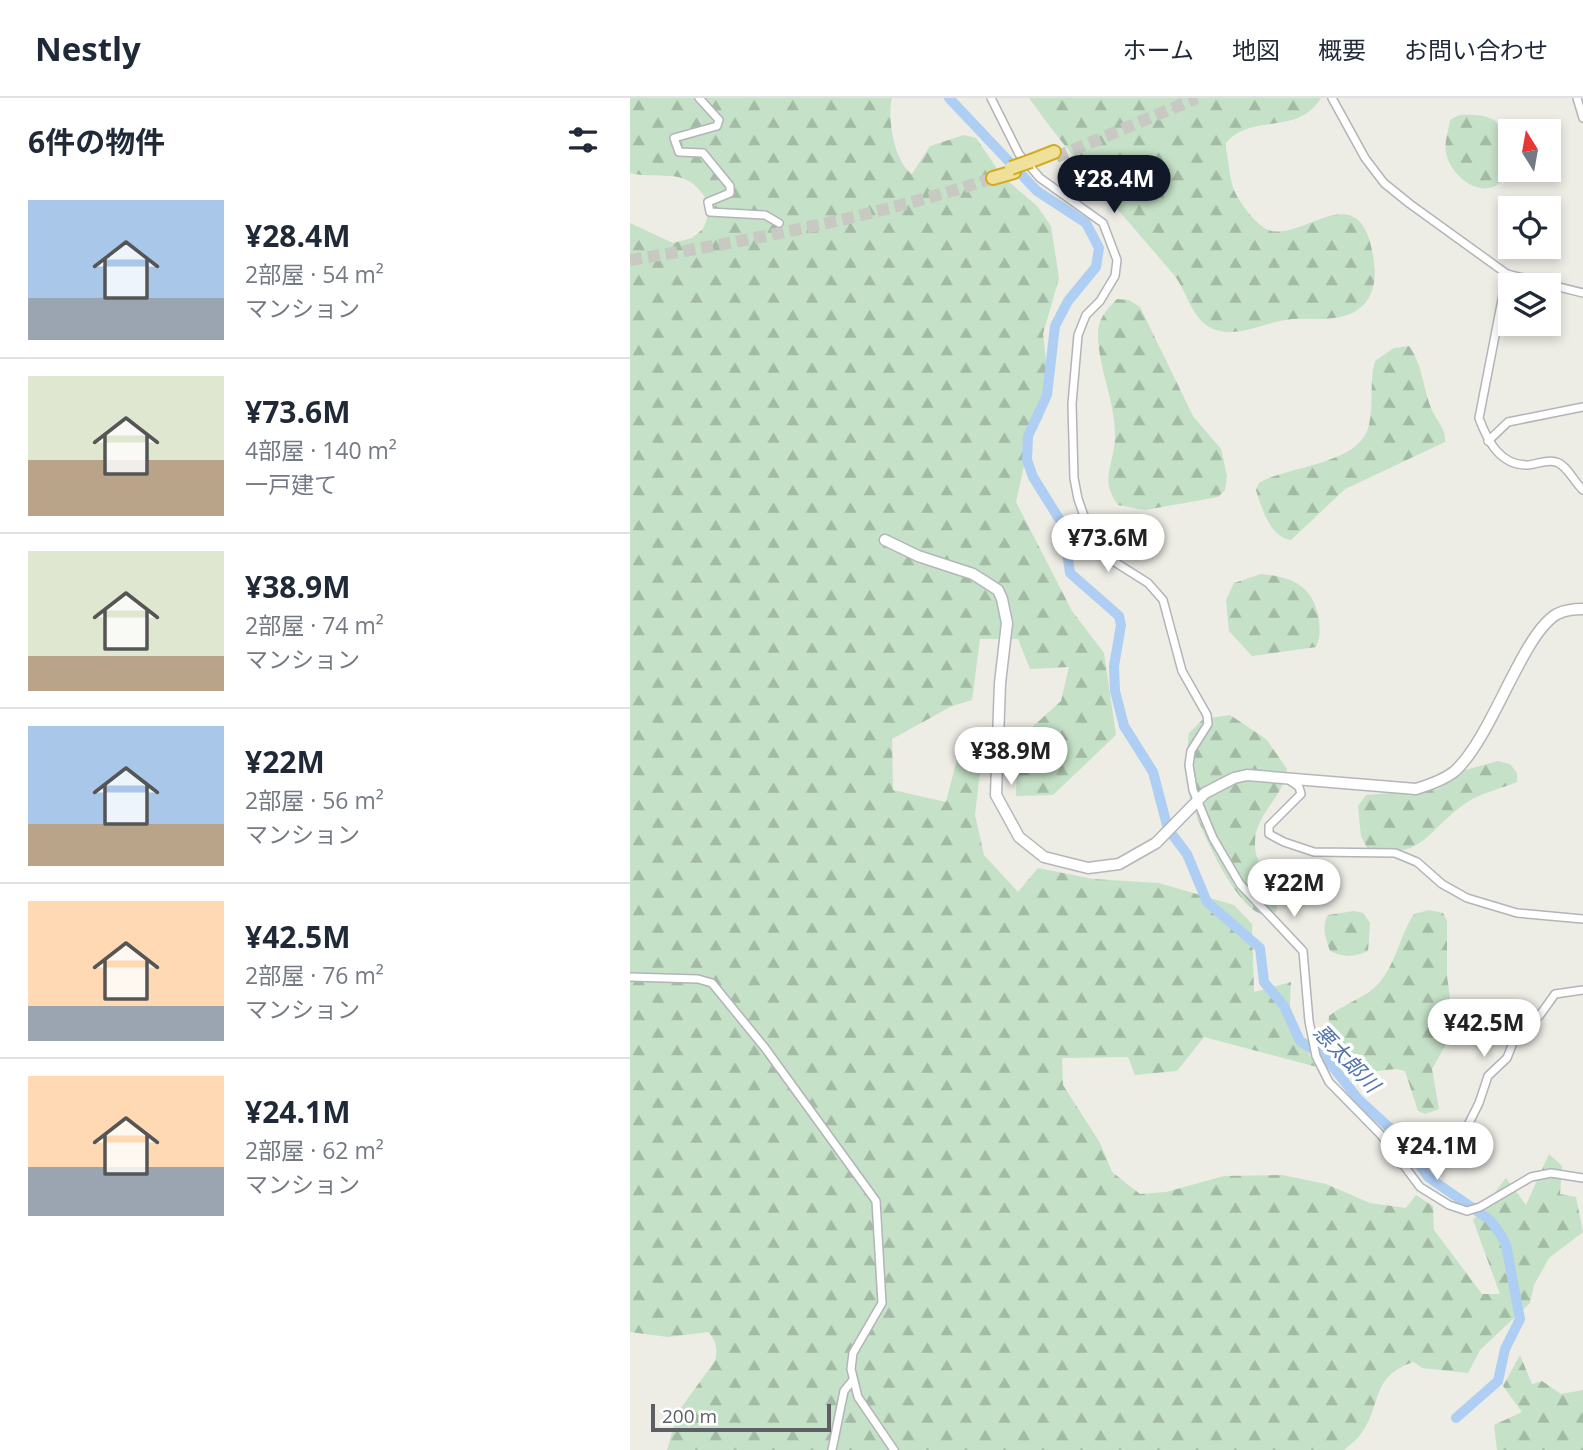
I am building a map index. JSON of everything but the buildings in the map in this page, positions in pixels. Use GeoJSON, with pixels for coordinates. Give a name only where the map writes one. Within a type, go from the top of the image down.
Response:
{"type":"FeatureCollection","features":[{"type":"Feature","properties":{"kind":"highway"},"geometry":{"type":"LineString","coordinates":[[993,176],[1055,154]]}},
{"type":"Feature","properties":{"kind":"street"},"geometry":{"type":"LineString","coordinates":[[699,98],[719,120],[717,126],[679,135],[674,138],[673,143],[679,152],[703,153],[730,186],[730,193],[708,202],[710,212],[765,215],[779,223]]}},
{"type":"Feature","properties":{"kind":"street"},"geometry":{"type":"LineString","coordinates":[[991,98],[1019,155],[1040,178],[1103,223],[1117,260],[1115,276],[1100,301],[1086,315],[1078,335],[1072,404],[1074,478],[1078,499],[1102,554],[1157,591],[1167,608],[1182,671],[1207,715],[1208,724],[1191,751],[1189,765],[1198,802],[1213,838],[1240,884],[1303,951],[1309,1021],[1320,1067],[1341,1096],[1381,1135],[1420,1187],[1442,1202],[1466,1210],[1486,1204],[1531,1177],[1551,1173],[1583,1178]]}},
{"type":"Feature","properties":{"kind":"street"},"geometry":{"type":"LineString","coordinates":[[1332,98],[1365,158],[1384,183],[1506,273]]}},
{"type":"Feature","properties":{"kind":"street"},"geometry":{"type":"LineString","coordinates":[[1577,98],[1583,118]]}},
{"type":"Feature","properties":{"kind":"street"},"geometry":{"type":"LineString","coordinates":[[1561,288],[1583,293]]}},
{"type":"Feature","properties":{"kind":"street"},"geometry":{"type":"LineString","coordinates":[[1498,320],[1479,418],[1488,441],[1512,461],[1527,465],[1552,460],[1561,464],[1583,489]]}},
{"type":"Feature","properties":{"kind":"street"},"geometry":{"type":"LineString","coordinates":[[1488,441],[1508,422],[1583,407]]}},
{"type":"Feature","properties":{"kind":"street"},"geometry":{"type":"LineString","coordinates":[[885,540],[918,556],[972,574],[998,590],[1007,623],[1000,683],[996,795],[1009,824],[1029,846],[1044,858],[1088,869],[1119,864],[1156,843],[1216,785],[1234,778],[1262,775],[1416,789],[1454,772],[1476,746],[1541,627],[1559,613],[1583,609]]}},
{"type":"Feature","properties":{"kind":"street"},"geometry":{"type":"LineString","coordinates":[[1285,778],[1299,787],[1301,794],[1269,826],[1269,834],[1283,842],[1328,853],[1395,853],[1417,862],[1441,884],[1467,898],[1530,916],[1583,919]]}},
{"type":"Feature","properties":{"kind":"street"},"geometry":{"type":"LineString","coordinates":[[630,978],[698,979],[712,983],[725,995],[876,1200],[884,1290],[882,1303],[853,1353],[853,1381],[858,1397],[894,1450]]}},
{"type":"Feature","properties":{"kind":"street"},"geometry":{"type":"LineString","coordinates":[[1401,1164],[1454,1140],[1475,1113],[1488,1076],[1507,1058],[1516,1035],[1541,1015],[1555,994],[1583,990]]}},
{"type":"Feature","properties":{"kind":"street"},"geometry":{"type":"LineString","coordinates":[[832,1450],[844,1391],[853,1381]]}},
{"type":"Feature","properties":{"kind":"green space"},"geometry":{"type":"Polygon","coordinates":[[[630,98],[892,98],[890,117],[893,139],[901,160],[912,174],[930,146],[964,135],[976,138],[1002,176],[1037,206],[1051,226],[1059,278],[1043,334],[1050,396],[1041,421],[1032,429],[1016,502],[1072,611],[1104,653],[1116,735],[1053,795],[1016,796],[1018,740],[1061,701],[1069,667],[1030,669],[1018,639],[980,639],[972,700],[952,706],[892,739],[893,790],[946,802],[964,732],[981,764],[975,815],[984,855],[1018,892],[1038,868],[1093,879],[1159,883],[1234,905],[1252,924],[1254,992],[1291,982],[1289,1021],[1317,1067],[1204,1037],[1177,1071],[1135,1075],[1128,1057],[1062,1058],[1063,1085],[1100,1143],[1112,1172],[1140,1194],[1166,1192],[1224,1176],[1282,1175],[1326,1184],[1370,1203],[1406,1208],[1416,1195],[1433,1206],[1434,1230],[1482,1294],[1500,1294],[1473,1220],[1506,1178],[1526,1205],[1549,1154],[1562,1166],[1560,1194],[1576,1197],[1583,1232],[1549,1258],[1534,1285],[1530,1303],[1480,1350],[1468,1373],[1422,1368],[1414,1362],[1390,1375],[1383,1384],[1367,1424],[1344,1450],[667,1450],[678,1412],[715,1361],[716,1349],[715,1341],[708,1332],[668,1337],[630,1332],[630,223],[673,243],[692,238],[703,229],[708,211],[702,193],[687,180],[630,173],[630,98]]]}},
{"type":"Feature","properties":{"kind":"green space"},"geometry":{"type":"Polygon","coordinates":[[[1029,98],[1321,98],[1311,110],[1300,117],[1248,128],[1226,143],[1231,180],[1244,207],[1268,230],[1282,231],[1345,214],[1357,220],[1367,234],[1374,262],[1372,292],[1362,306],[1345,316],[1282,320],[1229,332],[1209,327],[1197,316],[1174,275],[1081,166],[1029,98]]]}},
{"type":"Feature","properties":{"kind":"green space"},"geometry":{"type":"Polygon","coordinates":[[[1459,115],[1479,116],[1487,117],[1498,124],[1500,182],[1497,185],[1479,188],[1461,178],[1454,170],[1446,152],[1450,120],[1459,115]]]}},
{"type":"Feature","properties":{"kind":"green space"},"geometry":{"type":"Polygon","coordinates":[[[1117,299],[1129,300],[1140,307],[1193,416],[1221,449],[1227,476],[1225,490],[1218,497],[1145,510],[1118,505],[1112,496],[1108,480],[1115,425],[1101,362],[1098,330],[1103,316],[1117,299]]]}},
{"type":"Feature","properties":{"kind":"green space"},"geometry":{"type":"Polygon","coordinates":[[[1409,346],[1418,362],[1431,408],[1444,431],[1445,442],[1345,489],[1291,540],[1278,534],[1272,528],[1261,505],[1256,490],[1259,483],[1338,456],[1363,438],[1369,425],[1375,361],[1394,348],[1409,346]]]}},
{"type":"Feature","properties":{"kind":"green space"},"geometry":{"type":"Polygon","coordinates":[[[1261,574],[1290,580],[1305,589],[1315,604],[1318,615],[1319,635],[1316,647],[1252,656],[1229,631],[1226,600],[1234,583],[1261,574]]]}},
{"type":"Feature","properties":{"kind":"green space"},"geometry":{"type":"Polygon","coordinates":[[[1230,715],[1266,739],[1287,769],[1280,790],[1260,822],[1255,837],[1256,854],[1272,886],[1277,903],[1276,912],[1265,915],[1250,907],[1228,879],[1207,841],[1189,793],[1189,733],[1203,719],[1230,715]]]}},
{"type":"Feature","properties":{"kind":"green space"},"geometry":{"type":"Polygon","coordinates":[[[1498,761],[1510,764],[1517,773],[1517,782],[1472,800],[1414,846],[1402,850],[1368,850],[1361,836],[1358,806],[1366,795],[1438,789],[1462,771],[1498,761]]]}},
{"type":"Feature","properties":{"kind":"green space"},"geometry":{"type":"Polygon","coordinates":[[[1429,910],[1443,913],[1447,921],[1447,976],[1452,1013],[1445,1046],[1432,1069],[1439,1109],[1425,1114],[1418,1111],[1405,1071],[1394,1069],[1361,1072],[1352,1069],[1339,1058],[1332,1043],[1329,1016],[1368,993],[1379,983],[1390,967],[1414,914],[1429,910]]]}},
{"type":"Feature","properties":{"kind":"green space"},"geometry":{"type":"Polygon","coordinates":[[[1354,911],[1363,913],[1370,923],[1368,951],[1349,956],[1330,951],[1325,928],[1328,915],[1354,911]]]}},
{"type":"Feature","properties":{"kind":"green space"},"geometry":{"type":"Polygon","coordinates":[[[1520,1355],[1532,1384],[1542,1381],[1561,1394],[1583,1390],[1583,1450],[1497,1450],[1494,1425],[1522,1412],[1503,1386],[1520,1355]]]}},
{"type":"Feature","properties":{"kind":"waterway","name":"悪太郎川"},"geometry":{"type":"LineString","coordinates":[[949,98],[1037,191],[1086,223],[1099,248],[1096,267],[1068,301],[1055,326],[1047,395],[1028,436],[1027,460],[1033,477],[1063,525],[1070,573],[1119,616],[1121,625],[1114,666],[1115,691],[1124,726],[1153,772],[1168,829],[1187,854],[1207,902],[1260,948],[1264,982],[1284,1006],[1300,1041],[1325,1057],[1359,1100],[1402,1139],[1428,1177],[1490,1220],[1506,1245],[1520,1319],[1505,1349],[1498,1381],[1456,1418]]}},
{"type":"Feature","properties":{"kind":"tunnel"},"geometry":{"type":"LineString","coordinates":[[1056,157],[1197,98]]}},
{"type":"Feature","properties":{"kind":"tunnel"},"geometry":{"type":"LineString","coordinates":[[630,260],[858,216],[993,178]]}}]}
